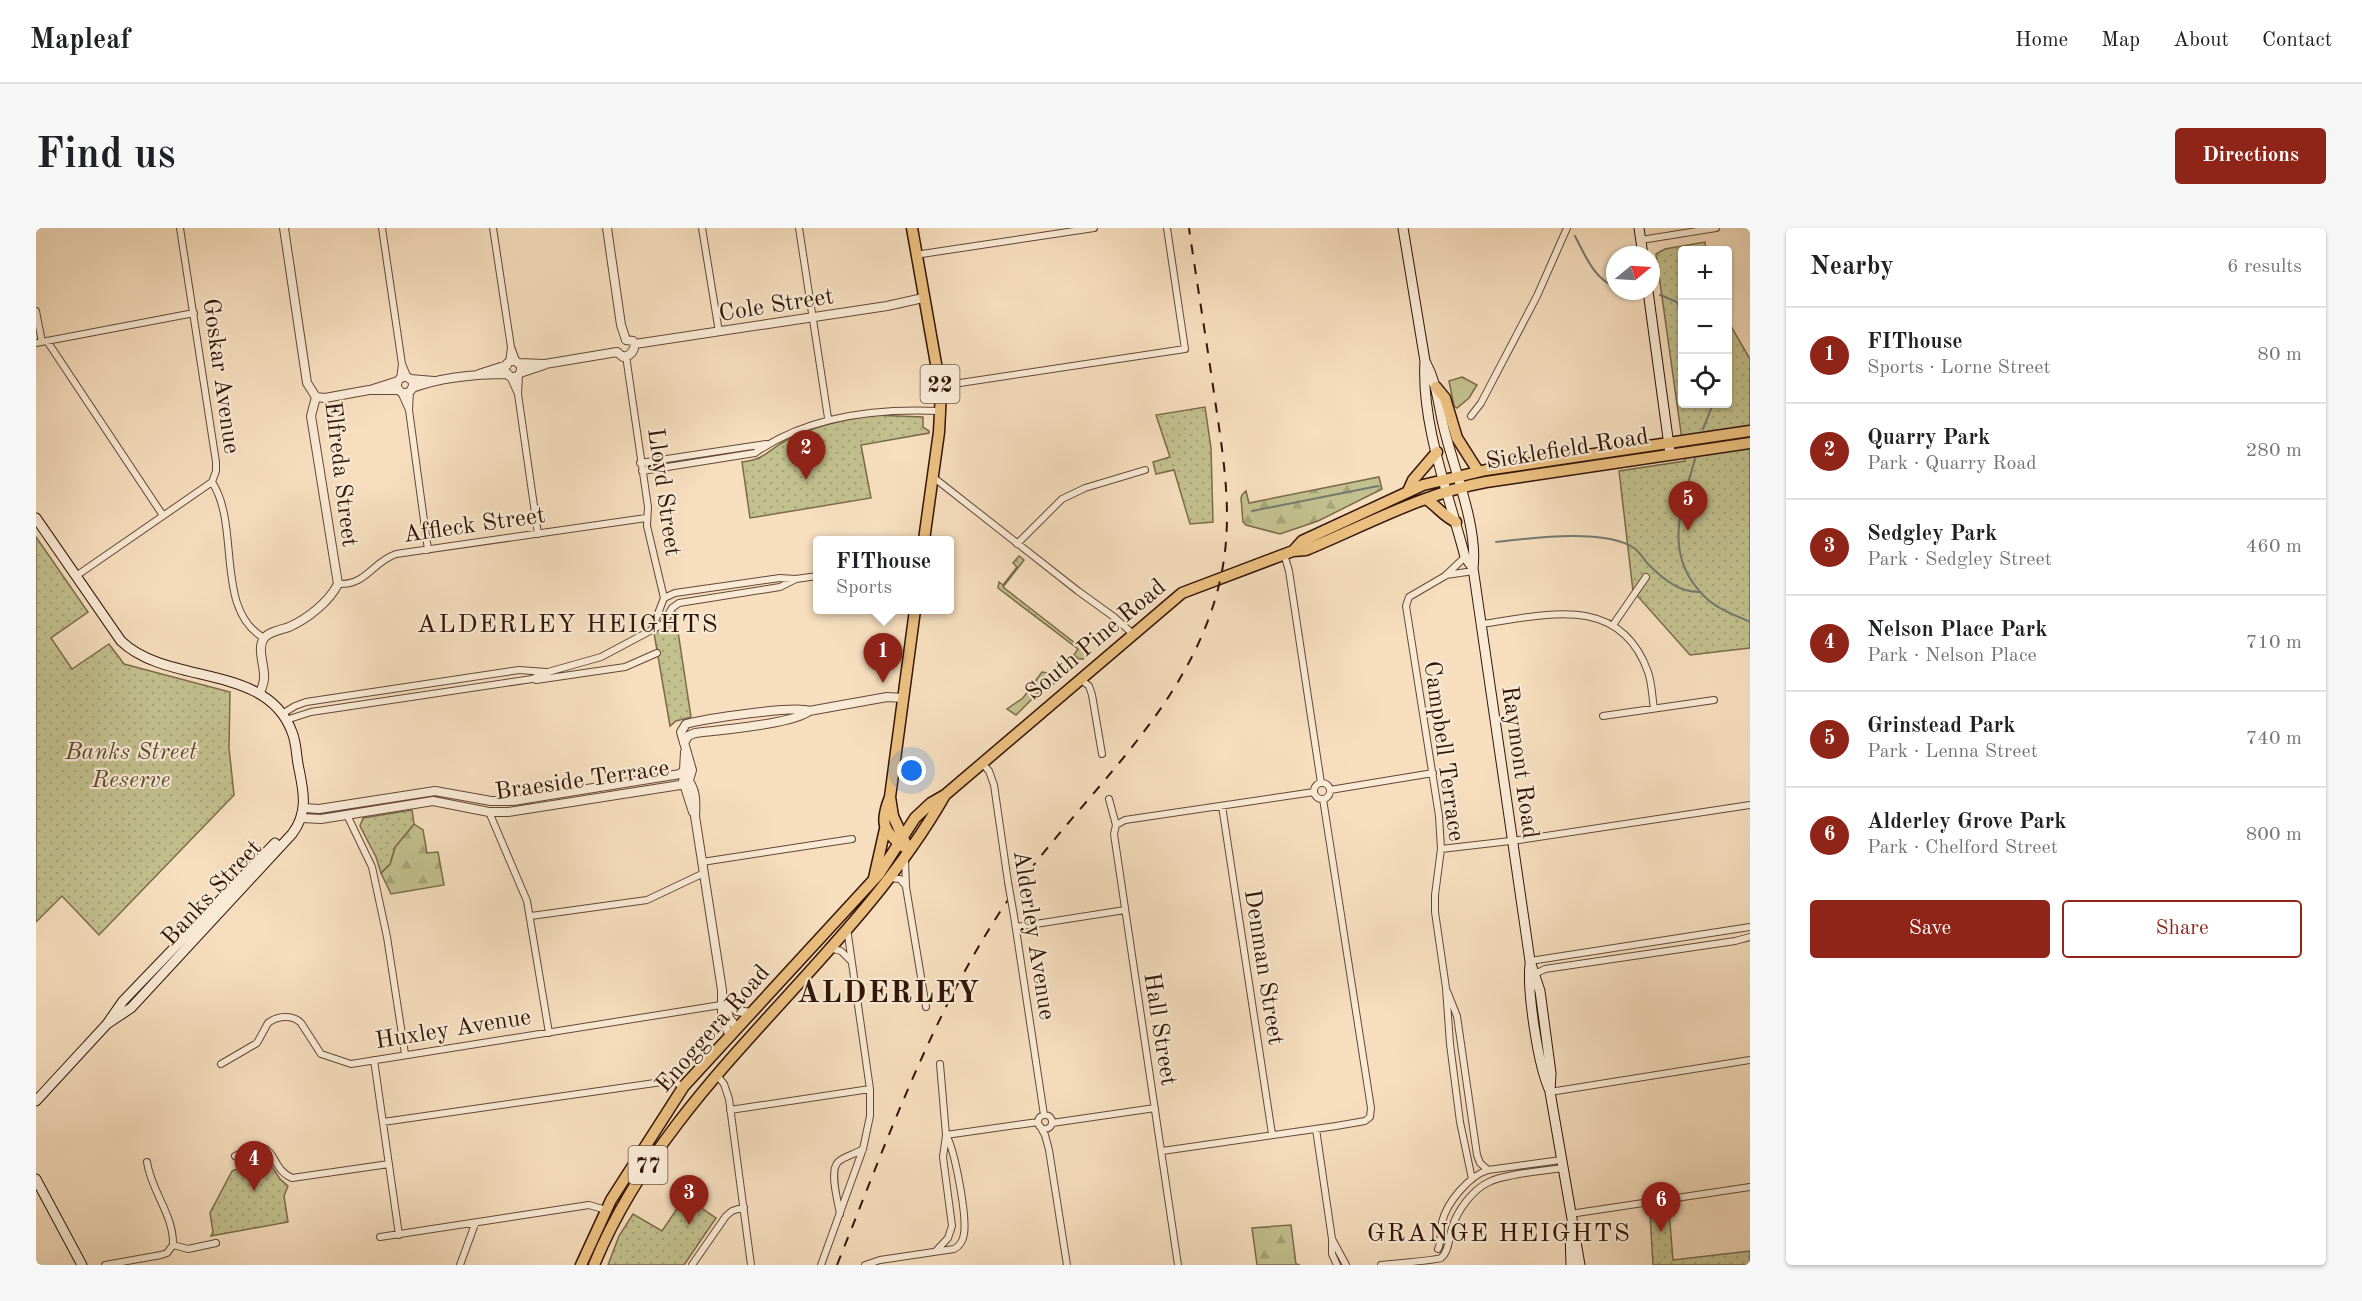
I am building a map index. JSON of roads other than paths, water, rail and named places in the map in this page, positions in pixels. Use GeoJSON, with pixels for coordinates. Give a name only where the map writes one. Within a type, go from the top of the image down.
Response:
{"type":"FeatureCollection","features":[{"type":"Feature","properties":{"kind":"main road","name":"22"},"geometry":{"type":"LineString","coordinates":[[912,228],[940,386],[941,411],[925,536]]}},
{"type":"Feature","properties":{"kind":"main road"},"geometry":{"type":"LineString","coordinates":[[1403,228],[1425,361]]}},
{"type":"Feature","properties":{"kind":"main road"},"geometry":{"type":"LineString","coordinates":[[1639,228],[1642,246]]}},
{"type":"Feature","properties":{"kind":"main road","name":"Sicklefield Road"},"geometry":{"type":"LineString","coordinates":[[1649,300],[1670,448]]}},
{"type":"Feature","properties":{"kind":"main road","name":"Raymont Road"},"geometry":{"type":"LineString","coordinates":[[1425,361],[1435,380],[1445,434],[1475,554],[1474,569],[1530,961],[1530,993],[1543,1075],[1550,1092]]}},
{"type":"Feature","properties":{"kind":"main road","name":"Raymont Road"},"geometry":{"type":"LineString","coordinates":[[1425,361],[1423,381],[1437,452],[1465,557],[1474,569]]}},
{"type":"Feature","properties":{"kind":"main road"},"geometry":{"type":"LineString","coordinates":[[1436,387],[1445,398],[1456,438],[1478,471]]}},
{"type":"Feature","properties":{"kind":"main road"},"geometry":{"type":"LineString","coordinates":[[1670,448],[1750,431]]}},
{"type":"Feature","properties":{"kind":"main road"},"geometry":{"type":"LineString","coordinates":[[1670,448],[1750,443]]}},
{"type":"Feature","properties":{"kind":"main road","name":"Sicklefield Road"},"geometry":{"type":"LineString","coordinates":[[1456,475],[1670,448]]}},
{"type":"Feature","properties":{"kind":"main road","name":"Sicklefield Road"},"geometry":{"type":"LineString","coordinates":[[1460,488],[1670,448]]}},
{"type":"Feature","properties":{"kind":"main road"},"geometry":{"type":"LineString","coordinates":[[1408,491],[1413,480],[1437,452]]}},
{"type":"Feature","properties":{"kind":"main road","name":"South Pine Road"},"geometry":{"type":"LineString","coordinates":[[1289,553],[1302,541],[1408,491],[1456,475]]}},
{"type":"Feature","properties":{"kind":"main road","name":"South Pine Road"},"geometry":{"type":"LineString","coordinates":[[892,838],[1186,591],[1289,553],[1306,550],[1426,499],[1460,488]]}},
{"type":"Feature","properties":{"kind":"main road"},"geometry":{"type":"LineString","coordinates":[[1426,499],[1436,506],[1446,518],[1456,522]]}},
{"type":"Feature","properties":{"kind":"main road"},"geometry":{"type":"LineString","coordinates":[[36,518],[121,641],[133,652],[150,660],[261,693],[277,706],[295,741],[301,813]]}},
{"type":"Feature","properties":{"kind":"main road"},"geometry":{"type":"LineString","coordinates":[[874,879],[892,838],[893,816],[890,797],[914,614]]}},
{"type":"Feature","properties":{"kind":"main road","name":"South Pine Road"},"geometry":{"type":"LineString","coordinates":[[908,852],[945,795]]}},
{"type":"Feature","properties":{"kind":"main road"},"geometry":{"type":"LineString","coordinates":[[890,797],[885,808],[892,838],[908,852]]}},
{"type":"Feature","properties":{"kind":"main road","name":"Banks Street"},"geometry":{"type":"LineString","coordinates":[[36,1101],[107,1024],[131,1008],[292,834],[301,813]]}},
{"type":"Feature","properties":{"kind":"main road","name":"Enoggera Road"},"geometry":{"type":"LineString","coordinates":[[581,1265],[606,1210],[684,1086],[885,867],[892,838]]}},
{"type":"Feature","properties":{"kind":"main road","name":"Enoggera Road"},"geometry":{"type":"LineString","coordinates":[[594,1265],[615,1217],[683,1114],[716,1074],[830,948],[908,852]]}},
{"type":"Feature","properties":{"kind":"main road","name":"Raymont Road"},"geometry":{"type":"LineString","coordinates":[[1530,961],[1540,991],[1551,1073],[1550,1092],[1580,1265]]}},
{"type":"Feature","properties":{"kind":"main road"},"geometry":{"type":"LineString","coordinates":[[733,1032],[747,1039]]}},
{"type":"Feature","properties":{"kind":"main road"},"geometry":{"type":"LineString","coordinates":[[705,1062],[716,1074]]}},
{"type":"Feature","properties":{"kind":"main road"},"geometry":{"type":"LineString","coordinates":[[36,1179],[82,1265]]}},
{"type":"Feature","properties":{"kind":"main road","name":"Raymont Road"},"geometry":{"type":"LineString","coordinates":[[1570,1214],[1572,1265]]}},
{"type":"Feature","properties":{"kind":"street","name":"Goskar Avenue"},"geometry":{"type":"LineString","coordinates":[[180,228],[216,462],[212,482],[222,502],[237,606],[253,630],[264,638]]}},
{"type":"Feature","properties":{"kind":"street","name":"Elfreda Street"},"geometry":{"type":"LineString","coordinates":[[284,228],[307,383],[316,397],[311,416],[338,584]]}},
{"type":"Feature","properties":{"kind":"street"},"geometry":{"type":"LineString","coordinates":[[382,228],[404,379],[411,389],[409,410],[428,550]]}},
{"type":"Feature","properties":{"kind":"street"},"geometry":{"type":"LineString","coordinates":[[493,228],[511,347],[518,363],[514,374]]}},
{"type":"Feature","properties":{"kind":"street"},"geometry":{"type":"LineString","coordinates":[[607,228],[621,325],[626,340]]}},
{"type":"Feature","properties":{"kind":"street"},"geometry":{"type":"LineString","coordinates":[[702,228],[719,332]]}},
{"type":"Feature","properties":{"kind":"street"},"geometry":{"type":"LineString","coordinates":[[799,228],[828,418]]}},
{"type":"Feature","properties":{"kind":"street"},"geometry":{"type":"LineString","coordinates":[[915,255],[1094,228]]}},
{"type":"Feature","properties":{"kind":"street"},"geometry":{"type":"LineString","coordinates":[[940,386],[1185,349],[1167,228]]}},
{"type":"Feature","properties":{"kind":"street"},"geometry":{"type":"LineString","coordinates":[[1471,416],[1481,403],[1537,296],[1567,228]]}},
{"type":"Feature","properties":{"kind":"street"},"geometry":{"type":"LineString","coordinates":[[1641,240],[1716,228]]}},
{"type":"Feature","properties":{"kind":"street","name":"Cole Street"},"geometry":{"type":"LineString","coordinates":[[635,344],[813,318],[923,298]]}},
{"type":"Feature","properties":{"kind":"street"},"geometry":{"type":"LineString","coordinates":[[36,311],[42,342],[162,514]]}},
{"type":"Feature","properties":{"kind":"street"},"geometry":{"type":"LineString","coordinates":[[42,342],[194,313]]}},
{"type":"Feature","properties":{"kind":"street"},"geometry":{"type":"LineString","coordinates":[[626,340],[633,341],[635,344],[632,353],[626,356],[622,357],[617,352],[618,346],[626,340]]}},
{"type":"Feature","properties":{"kind":"street"},"geometry":{"type":"LineString","coordinates":[[511,347],[508,364],[514,374],[518,394],[538,534]]}},
{"type":"Feature","properties":{"kind":"street"},"geometry":{"type":"LineString","coordinates":[[316,397],[369,390],[400,391],[435,381],[477,375],[514,374],[545,364],[617,352]]}},
{"type":"Feature","properties":{"kind":"street","name":"Lloyd Street"},"geometry":{"type":"LineString","coordinates":[[626,356],[648,507],[646,518],[664,598]]}},
{"type":"Feature","properties":{"kind":"street"},"geometry":{"type":"LineString","coordinates":[[477,375],[508,364],[545,364]]}},
{"type":"Feature","properties":{"kind":"street"},"geometry":{"type":"LineString","coordinates":[[369,390],[404,379],[435,381]]}},
{"type":"Feature","properties":{"kind":"street"},"geometry":{"type":"LineString","coordinates":[[404,379],[397,386],[409,410]]}},
{"type":"Feature","properties":{"kind":"street"},"geometry":{"type":"LineString","coordinates":[[642,471],[755,453],[769,443],[828,418],[872,412],[941,411]]}},
{"type":"Feature","properties":{"kind":"street"},"geometry":{"type":"LineString","coordinates":[[640,462],[769,443]]}},
{"type":"Feature","properties":{"kind":"street"},"geometry":{"type":"LineString","coordinates":[[1017,544],[1062,499],[1085,488],[1144,470]]}},
{"type":"Feature","properties":{"kind":"street"},"geometry":{"type":"LineString","coordinates":[[933,477],[1133,634]]}},
{"type":"Feature","properties":{"kind":"street"},"geometry":{"type":"LineString","coordinates":[[76,576],[162,514],[212,482]]}},
{"type":"Feature","properties":{"kind":"street","name":"Affleck Street"},"geometry":{"type":"LineString","coordinates":[[338,584],[351,585],[386,558],[396,554],[646,518]]}},
{"type":"Feature","properties":{"kind":"street"},"geometry":{"type":"LineString","coordinates":[[1289,553],[1289,571],[1321,783]]}},
{"type":"Feature","properties":{"kind":"street","name":"Campbell Terrace"},"geometry":{"type":"LineString","coordinates":[[1445,576],[1465,557]]}},
{"type":"Feature","properties":{"kind":"street","name":"Campbell Terrace"},"geometry":{"type":"LineString","coordinates":[[1472,1179],[1450,1044],[1446,988],[1434,908],[1441,849],[1433,774],[1407,601],[1414,592],[1445,576],[1474,569]]}},
{"type":"Feature","properties":{"kind":"street"},"geometry":{"type":"LineString","coordinates":[[652,630],[664,598],[675,593],[780,578],[813,577]]}},
{"type":"Feature","properties":{"kind":"street"},"geometry":{"type":"LineString","coordinates":[[1613,625],[1646,577]]}},
{"type":"Feature","properties":{"kind":"street"},"geometry":{"type":"LineString","coordinates":[[525,681],[548,672],[594,660],[665,622],[673,607],[680,603],[780,587],[796,579]]}},
{"type":"Feature","properties":{"kind":"street"},"geometry":{"type":"LineString","coordinates":[[261,693],[264,675],[261,648],[264,638],[291,626],[309,614],[332,595],[338,584]]}},
{"type":"Feature","properties":{"kind":"street"},"geometry":{"type":"LineString","coordinates":[[1482,624],[1565,613],[1590,615],[1613,625],[1640,655],[1649,673],[1654,708]]}},
{"type":"Feature","properties":{"kind":"street"},"geometry":{"type":"LineString","coordinates":[[284,717],[625,667],[657,653]]}},
{"type":"Feature","properties":{"kind":"street"},"geometry":{"type":"LineString","coordinates":[[284,717],[295,706],[310,702],[519,670],[548,672]]}},
{"type":"Feature","properties":{"kind":"street"},"geometry":{"type":"LineString","coordinates":[[1080,679],[1089,686],[1092,695],[1101,754]]}},
{"type":"Feature","properties":{"kind":"street","name":"Braeside Terrace"},"geometry":{"type":"LineString","coordinates":[[301,813],[328,806],[435,791],[490,801],[513,801],[686,769],[686,752],[681,730],[687,724],[802,708],[809,711],[887,697],[903,698]]}},
{"type":"Feature","properties":{"kind":"street"},"geometry":{"type":"LineString","coordinates":[[1603,716],[1714,700]]}},
{"type":"Feature","properties":{"kind":"street"},"geometry":{"type":"LineString","coordinates":[[310,702],[307,706],[311,712]]}},
{"type":"Feature","properties":{"kind":"street","name":"Alderley Avenue"},"geometry":{"type":"LineString","coordinates":[[982,763],[990,772],[993,782],[1044,1115]]}},
{"type":"Feature","properties":{"kind":"street"},"geometry":{"type":"LineString","coordinates":[[686,769],[686,782],[695,794],[695,816],[725,1004],[724,1025],[733,1032]]}},
{"type":"Feature","properties":{"kind":"street"},"geometry":{"type":"LineString","coordinates":[[1330,790],[1433,774]]}},
{"type":"Feature","properties":{"kind":"street","name":"Braeside Terrace"},"geometry":{"type":"LineString","coordinates":[[301,813],[330,817],[433,801],[489,812],[508,812],[686,782]]}},
{"type":"Feature","properties":{"kind":"street"},"geometry":{"type":"LineString","coordinates":[[1321,783],[1327,784],[1330,790],[1329,796],[1323,799],[1317,798],[1314,792],[1316,786],[1321,783]]}},
{"type":"Feature","properties":{"kind":"street"},"geometry":{"type":"LineString","coordinates":[[1116,825],[1125,820],[1314,792]]}},
{"type":"Feature","properties":{"kind":"street","name":"Hall Street"},"geometry":{"type":"LineString","coordinates":[[1109,799],[1116,825],[1114,834],[1178,1265]]}},
{"type":"Feature","properties":{"kind":"street"},"geometry":{"type":"LineString","coordinates":[[1162,1151],[1316,1129],[1368,1119],[1371,1114],[1323,799]]}},
{"type":"Feature","properties":{"kind":"street"},"geometry":{"type":"LineString","coordinates":[[328,806],[324,812],[330,817]]}},
{"type":"Feature","properties":{"kind":"street","name":"Denman Street"},"geometry":{"type":"LineString","coordinates":[[1222,806],[1272,1134]]}},
{"type":"Feature","properties":{"kind":"street"},"geometry":{"type":"LineString","coordinates":[[1441,849],[1513,841],[1750,806]]}},
{"type":"Feature","properties":{"kind":"street"},"geometry":{"type":"LineString","coordinates":[[489,812],[527,901],[549,1034]]}},
{"type":"Feature","properties":{"kind":"street"},"geometry":{"type":"LineString","coordinates":[[347,815],[372,867],[387,937],[405,1054]]}},
{"type":"Feature","properties":{"kind":"street"},"geometry":{"type":"LineString","coordinates":[[702,862],[852,839]]}},
{"type":"Feature","properties":{"kind":"street"},"geometry":{"type":"LineString","coordinates":[[908,852],[906,887],[926,1007]]}},
{"type":"Feature","properties":{"kind":"street"},"geometry":{"type":"LineString","coordinates":[[531,916],[648,900],[704,873]]}},
{"type":"Feature","properties":{"kind":"street"},"geometry":{"type":"LineString","coordinates":[[889,878],[900,879],[906,887]]}},
{"type":"Feature","properties":{"kind":"street"},"geometry":{"type":"LineString","coordinates":[[1016,927],[1125,910]]}},
{"type":"Feature","properties":{"kind":"street"},"geometry":{"type":"LineString","coordinates":[[821,1265],[863,1149],[870,1116],[870,1089],[847,927]]}},
{"type":"Feature","properties":{"kind":"street"},"geometry":{"type":"LineString","coordinates":[[1530,961],[1750,927]]}},
{"type":"Feature","properties":{"kind":"street"},"geometry":{"type":"LineString","coordinates":[[1535,974],[1545,969],[1735,941],[1750,936]]}},
{"type":"Feature","properties":{"kind":"street"},"geometry":{"type":"LineString","coordinates":[[830,948],[841,951],[851,962]]}},
{"type":"Feature","properties":{"kind":"street","name":"Campbell Terrace"},"geometry":{"type":"LineString","coordinates":[[1446,988],[1457,1016],[1479,1162],[1488,1170]]}},
{"type":"Feature","properties":{"kind":"street"},"geometry":{"type":"LineString","coordinates":[[725,1004],[737,1011],[751,1013]]}},
{"type":"Feature","properties":{"kind":"street","name":"Huxley Avenue"},"geometry":{"type":"LineString","coordinates":[[221,1064],[257,1043],[268,1023],[284,1017],[297,1019],[321,1054],[351,1064],[725,1004]]}},
{"type":"Feature","properties":{"kind":"street"},"geometry":{"type":"LineString","coordinates":[[374,1060],[399,1234]]}},
{"type":"Feature","properties":{"kind":"street"},"geometry":{"type":"LineString","coordinates":[[1550,1092],[1750,1060]]}},
{"type":"Feature","properties":{"kind":"street"},"geometry":{"type":"LineString","coordinates":[[936,1251],[948,1238],[952,1228],[943,1157],[946,1135],[940,1064]]}},
{"type":"Feature","properties":{"kind":"street"},"geometry":{"type":"LineString","coordinates":[[716,1074],[726,1089],[730,1110],[751,1265]]}},
{"type":"Feature","properties":{"kind":"street"},"geometry":{"type":"LineString","coordinates":[[383,1122],[669,1081],[684,1086]]}},
{"type":"Feature","properties":{"kind":"street"},"geometry":{"type":"LineString","coordinates":[[730,1110],[870,1089]]}},
{"type":"Feature","properties":{"kind":"street"},"geometry":{"type":"LineString","coordinates":[[946,1135],[1039,1124],[1045,1129],[1052,1124],[1155,1108]]}},
{"type":"Feature","properties":{"kind":"street"},"geometry":{"type":"LineString","coordinates":[[1039,1124],[1044,1115],[1050,1116],[1052,1124],[1049,1150]]}},
{"type":"Feature","properties":{"kind":"street"},"geometry":{"type":"LineString","coordinates":[[1039,1124],[1049,1150],[1067,1265]]}},
{"type":"Feature","properties":{"kind":"street"},"geometry":{"type":"LineString","coordinates":[[1316,1129],[1332,1239],[1332,1254],[1337,1265]]}},
{"type":"Feature","properties":{"kind":"street"},"geometry":{"type":"LineString","coordinates":[[865,1265],[876,1260],[957,1248],[964,1232],[955,1158],[946,1135]]}},
{"type":"Feature","properties":{"kind":"street"},"geometry":{"type":"LineString","coordinates":[[235,1156],[245,1150],[259,1147],[266,1149],[286,1175],[292,1178],[389,1164]]}},
{"type":"Feature","properties":{"kind":"street"},"geometry":{"type":"LineString","coordinates":[[840,1215],[834,1176],[835,1167],[840,1160],[863,1149]]}},
{"type":"Feature","properties":{"kind":"street"},"geometry":{"type":"LineString","coordinates":[[1467,1157],[1477,1153]]}},
{"type":"Feature","properties":{"kind":"street"},"geometry":{"type":"LineString","coordinates":[[105,1265],[161,1255],[173,1245],[168,1218],[149,1178],[147,1162]]}},
{"type":"Feature","properties":{"kind":"street"},"geometry":{"type":"LineString","coordinates":[[1445,1265],[1438,1249],[1446,1213],[1456,1196],[1472,1179],[1488,1170],[1561,1164]]}},
{"type":"Feature","properties":{"kind":"street"},"geometry":{"type":"LineString","coordinates":[[1381,1265],[1420,1259],[1434,1260],[1442,1257],[1447,1252],[1456,1217],[1472,1197],[1490,1181],[1561,1164]]}},
{"type":"Feature","properties":{"kind":"street"},"geometry":{"type":"LineString","coordinates":[[1516,1167],[1518,1176]]}},
{"type":"Feature","properties":{"kind":"street"},"geometry":{"type":"LineString","coordinates":[[1570,1214],[1750,1187]]}},
{"type":"Feature","properties":{"kind":"street"},"geometry":{"type":"LineString","coordinates":[[380,1237],[589,1205],[606,1210]]}},
{"type":"Feature","properties":{"kind":"street"},"geometry":{"type":"LineString","coordinates":[[692,1265],[726,1216],[744,1207]]}},
{"type":"Feature","properties":{"kind":"street"},"geometry":{"type":"LineString","coordinates":[[460,1265],[475,1224]]}},
{"type":"Feature","properties":{"kind":"street"},"geometry":{"type":"LineString","coordinates":[[1332,1239],[1346,1265]]}},
{"type":"Feature","properties":{"kind":"street"},"geometry":{"type":"LineString","coordinates":[[173,1245],[188,1249],[216,1243]]}},
{"type":"Feature","properties":{"kind":"street"},"geometry":{"type":"LineString","coordinates":[[1420,1259],[1438,1249]]}},
{"type":"Feature","properties":{"kind":"waterway"},"geometry":{"type":"LineString","coordinates":[[1575,236],[1586,258],[1606,281]]}},
{"type":"Feature","properties":{"kind":"waterway"},"geometry":{"type":"LineString","coordinates":[[1660,295],[1677,302],[1678,305]]}},
{"type":"Feature","properties":{"kind":"waterway"},"geometry":{"type":"LineString","coordinates":[[1703,429],[1711,408]]}},
{"type":"Feature","properties":{"kind":"waterway"},"geometry":{"type":"LineString","coordinates":[[1695,459],[1679,531],[1679,548],[1683,565],[1705,597],[1715,605],[1750,622]]}},
{"type":"Feature","properties":{"kind":"waterway"},"geometry":{"type":"LineString","coordinates":[[1252,511],[1378,486]]}},
{"type":"Feature","properties":{"kind":"waterway"},"geometry":{"type":"LineString","coordinates":[[1496,542],[1567,536],[1605,538],[1634,548],[1654,570],[1679,588],[1701,592]]}},
{"type":"Feature","properties":{"kind":"railway"},"geometry":{"type":"LineString","coordinates":[[837,1265],[909,1086],[973,956],[1027,873],[1157,714],[1184,671],[1206,626],[1221,576],[1225,553],[1227,508],[1221,439],[1189,228]]}},
{"type":"Feature","properties":{"kind":"place","name":"Quarry Park"},"geometry":{"type":"Point","coordinates":[806,480]}},
{"type":"Feature","properties":{"kind":"place","name":"Grinstead Park"},"geometry":{"type":"Point","coordinates":[1688,531]}},
{"type":"Feature","properties":{"kind":"place","name":"FIThouse"},"geometry":{"type":"Point","coordinates":[883,683]}},
{"type":"Feature","properties":{"kind":"place","name":"Nelson Place Park"},"geometry":{"type":"Point","coordinates":[254,1191]}},
{"type":"Feature","properties":{"kind":"place","name":"Sedgley Park"},"geometry":{"type":"Point","coordinates":[689,1225]}},
{"type":"Feature","properties":{"kind":"place","name":"Alderley Grove Park"},"geometry":{"type":"Point","coordinates":[1661,1232]}},
{"type":"Feature","properties":{"kind":"district","name":"ALDERLEY HEIGHTS"},"geometry":{"type":"Point","coordinates":[568,623]}},
{"type":"Feature","properties":{"kind":"district","name":"ALDERLEY"},"geometry":{"type":"Point","coordinates":[889,992]}},
{"type":"Feature","properties":{"kind":"district","name":"GRANGE HEIGHTS"},"geometry":{"type":"Point","coordinates":[1499,1232]}},
{"type":"Feature","properties":{"kind":"park label","name":"Banks Street Reserve"},"geometry":{"type":"Point","coordinates":[131,765]}}]}
